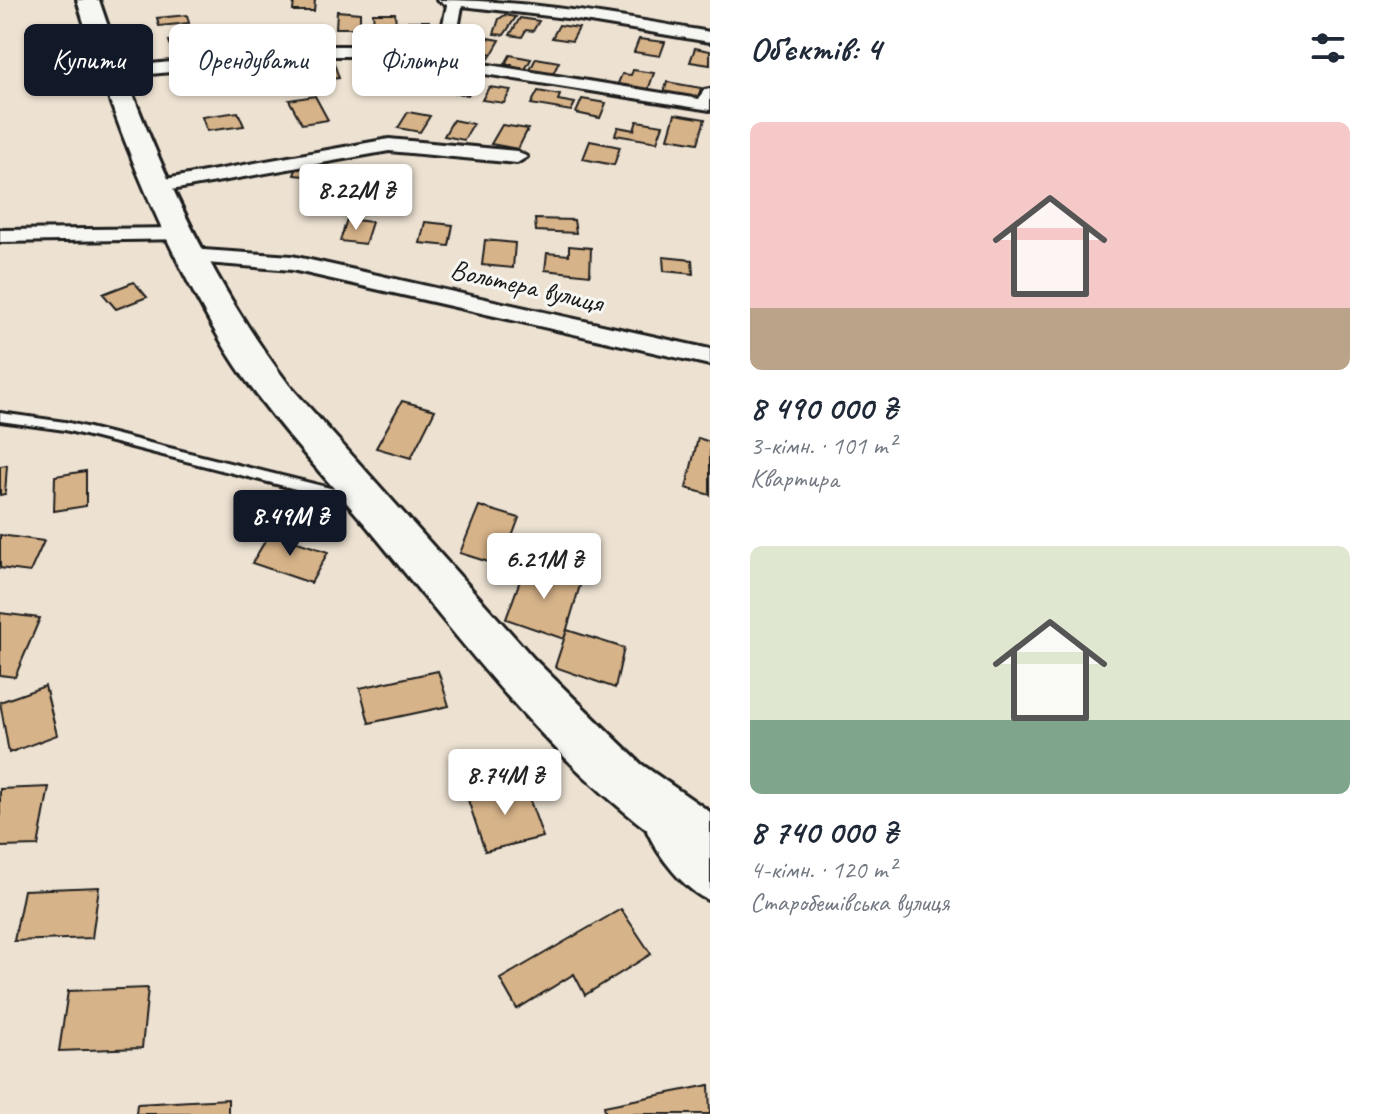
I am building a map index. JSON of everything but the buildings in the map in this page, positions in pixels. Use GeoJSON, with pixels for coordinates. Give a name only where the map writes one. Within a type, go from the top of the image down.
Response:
{"type":"FeatureCollection","features":[{"type":"Feature","properties":{"kind":"main road"},"geometry":{"type":"LineString","coordinates":[[88,0],[96,24]]}},
{"type":"Feature","properties":{"kind":"main road"},"geometry":{"type":"LineString","coordinates":[[121,96],[184,245],[235,337],[267,383],[366,502],[518,674],[623,781],[710,844]]}},
{"type":"Feature","properties":{"kind":"street"},"geometry":{"type":"LineString","coordinates":[[450,24],[450,1],[566,13],[710,37]]}},
{"type":"Feature","properties":{"kind":"street"},"geometry":{"type":"LineString","coordinates":[[153,69],[352,51]]}},
{"type":"Feature","properties":{"kind":"street"},"geometry":{"type":"LineString","coordinates":[[485,69],[706,106],[710,94]]}},
{"type":"Feature","properties":{"kind":"street"},"geometry":{"type":"LineString","coordinates":[[160,186],[389,145],[517,157]]}},
{"type":"Feature","properties":{"kind":"street","name":"Вольтера вулиця"},"geometry":{"type":"LineString","coordinates":[[0,236],[184,245],[292,263],[710,357]]}},
{"type":"Feature","properties":{"kind":"street"},"geometry":{"type":"LineString","coordinates":[[623,781],[710,882]]}},
{"type":"Feature","properties":{"kind":"lane"},"geometry":{"type":"LineString","coordinates":[[0,417],[65,426],[366,502]]}}]}
